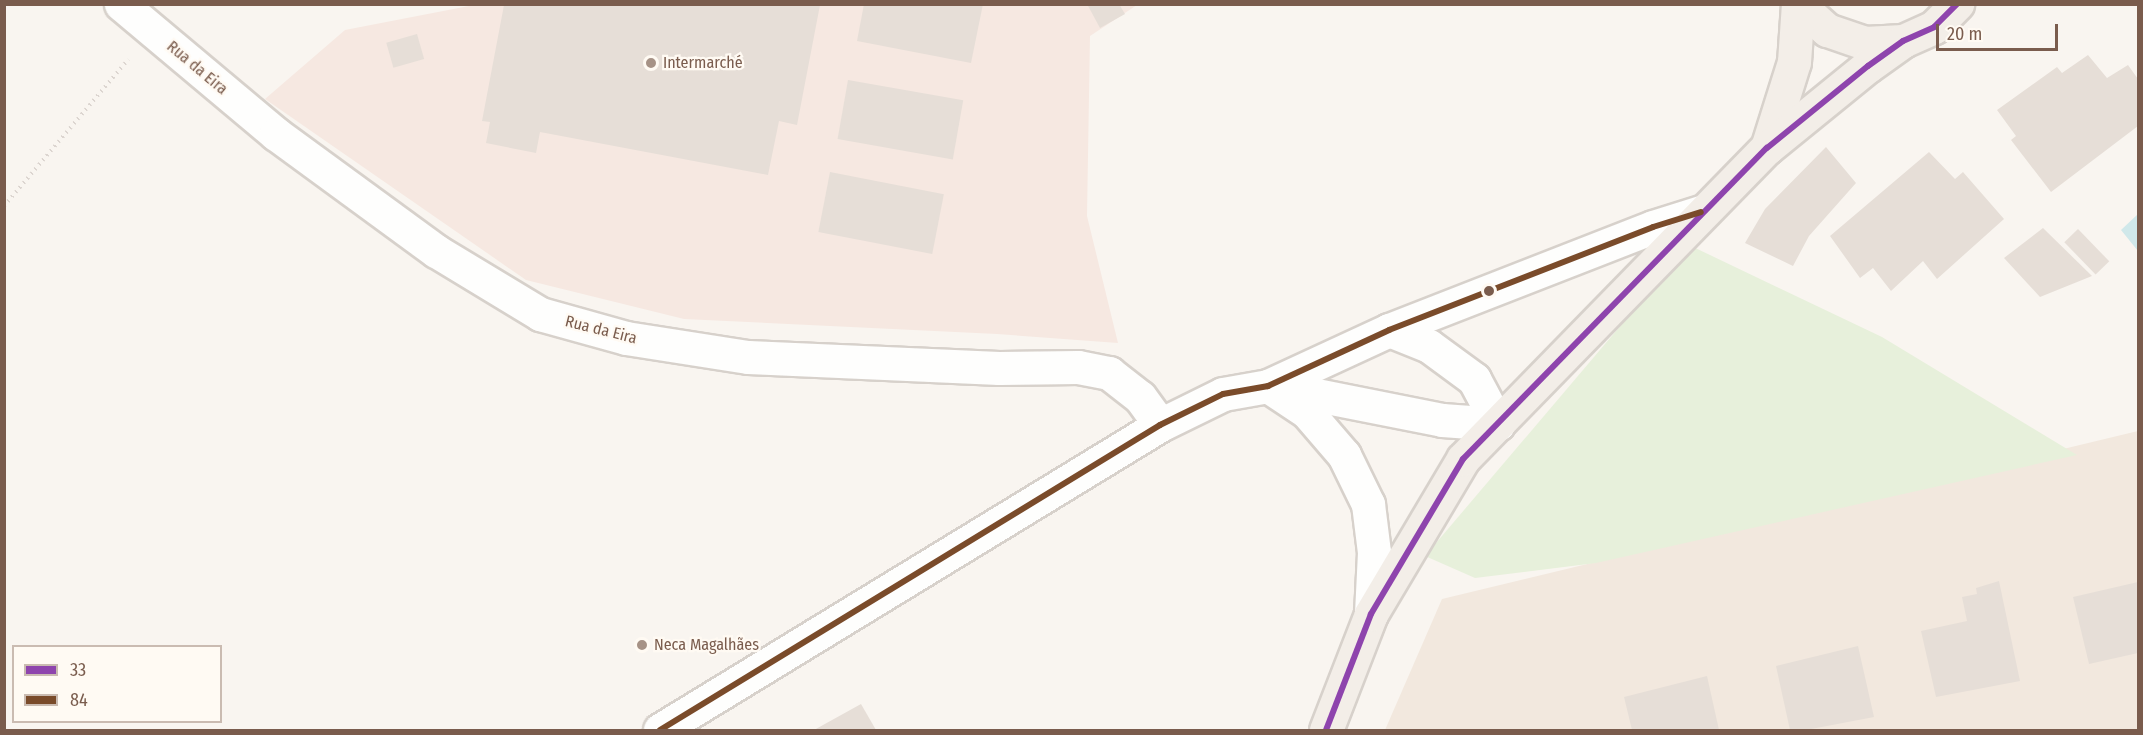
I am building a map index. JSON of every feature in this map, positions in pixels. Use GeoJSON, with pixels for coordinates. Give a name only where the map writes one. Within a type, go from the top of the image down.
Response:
{"type":"FeatureCollection","features":[{"type":"Feature","properties":{"kind":"main road"},"geometry":{"type":"LineString","coordinates":[[1798,4],[1827,30],[1836,34],[1864,43],[1903,41]]}},
{"type":"Feature","properties":{"kind":"main road"},"geometry":{"type":"LineString","coordinates":[[1767,148],[1794,62],[1798,4]]}},
{"type":"Feature","properties":{"kind":"main road"},"geometry":{"type":"LineString","coordinates":[[1326,730],[1371,614],[1463,459],[1701,212],[1767,148],[1903,41],[1934,27],[1957,4]]}},
{"type":"Feature","properties":{"kind":"street","name":"Rua da Eira"},"geometry":{"type":"LineString","coordinates":[[121,4],[276,134],[435,251],[540,314],[626,338],[748,357],[999,368],[1078,367],[1109,373],[1140,397],[1160,425]]}},
{"type":"Feature","properties":{"kind":"street"},"geometry":{"type":"LineString","coordinates":[[660,730],[1160,425],[1223,394],[1268,386],[1389,330],[1653,227],[1701,212]]}},
{"type":"Feature","properties":{"kind":"street"},"geometry":{"type":"LineString","coordinates":[[1389,330],[1429,346],[1474,379],[1498,424]]}},
{"type":"Feature","properties":{"kind":"street"},"geometry":{"type":"LineString","coordinates":[[1268,386],[1442,420],[1498,424]]}},
{"type":"Feature","properties":{"kind":"street"},"geometry":{"type":"LineString","coordinates":[[1268,386],[1307,412],[1344,455],[1368,504],[1374,552],[1371,614]]}},
{"type":"Feature","properties":{"kind":"path"},"geometry":{"type":"LineString","coordinates":[[4,206],[152,30]]}},
{"type":"Feature","properties":{"kind":"shaded area"},"geometry":{"type":"Polygon","coordinates":[[[474,5],[1137,5],[1090,36],[1087,216],[1118,343],[997,334],[684,319],[526,280],[265,99],[345,30],[474,5]]]}},
{"type":"Feature","properties":{"kind":"shaded area"},"geometry":{"type":"Polygon","coordinates":[[[2138,431],[2138,730],[1385,730],[1442,599],[2138,431]]]}},
{"type":"Feature","properties":{"kind":"green space"},"geometry":{"type":"Polygon","coordinates":[[[1689,245],[1882,337],[2077,455],[1596,563],[1475,578],[1425,556],[1689,245]]]}},
{"type":"Feature","properties":{"kind":"water"},"geometry":{"type":"Polygon","coordinates":[[[2138,214],[2138,251],[2121,230],[2138,214]]]}},
{"type":"Feature","properties":{"kind":"building"},"geometry":{"type":"Polygon","coordinates":[[[864,4],[983,4],[971,63],[857,41],[864,4]]]}},
{"type":"Feature","properties":{"kind":"building"},"geometry":{"type":"Polygon","coordinates":[[[1087,4],[1119,4],[1125,14],[1100,28],[1087,4]]]}},
{"type":"Feature","properties":{"kind":"building","name":"Intermarché"},"geometry":{"type":"Polygon","coordinates":[[[504,5],[820,5],[797,125],[779,121],[768,175],[540,132],[536,153],[486,143],[490,122],[482,121],[504,5]]]}},
{"type":"Feature","properties":{"kind":"building"},"geometry":{"type":"Polygon","coordinates":[[[417,34],[424,59],[393,68],[386,43],[417,34]]]}},
{"type":"Feature","properties":{"kind":"building"},"geometry":{"type":"Polygon","coordinates":[[[2088,55],[2107,78],[2128,65],[2138,79],[2138,126],[2051,192],[2011,140],[2016,136],[1997,110],[2057,67],[2062,73],[2088,55]]]}},
{"type":"Feature","properties":{"kind":"building"},"geometry":{"type":"Polygon","coordinates":[[[848,80],[963,100],[953,159],[838,139],[848,80]]]}},
{"type":"Feature","properties":{"kind":"building"},"geometry":{"type":"Polygon","coordinates":[[[1826,147],[1856,183],[1809,236],[1793,266],[1745,243],[1765,209],[1826,147]]]}},
{"type":"Feature","properties":{"kind":"building"},"geometry":{"type":"Polygon","coordinates":[[[1929,152],[1955,179],[1963,172],[2004,219],[1937,279],[1923,261],[1891,291],[1873,268],[1860,278],[1830,236],[1929,152]]]}},
{"type":"Feature","properties":{"kind":"building"},"geometry":{"type":"Polygon","coordinates":[[[830,172],[944,194],[932,254],[818,232],[830,172]]]}},
{"type":"Feature","properties":{"kind":"building"},"geometry":{"type":"Polygon","coordinates":[[[2043,228],[2092,276],[2040,297],[2004,258],[2043,228]]]}},
{"type":"Feature","properties":{"kind":"building"},"geometry":{"type":"Polygon","coordinates":[[[2078,229],[2109,261],[2096,275],[2064,242],[2078,229]]]}},
{"type":"Feature","properties":{"kind":"building"},"geometry":{"type":"Polygon","coordinates":[[[1999,581],[2020,681],[1936,697],[1921,631],[1967,621],[1962,597],[1977,594],[1976,588],[1999,581]]]}},
{"type":"Feature","properties":{"kind":"building"},"geometry":{"type":"Polygon","coordinates":[[[2138,582],[2138,653],[2089,664],[2073,597],[2138,582]]]}},
{"type":"Feature","properties":{"kind":"building"},"geometry":{"type":"Polygon","coordinates":[[[1858,646],[1874,717],[1806,730],[1790,730],[1776,666],[1858,646]]]}},
{"type":"Feature","properties":{"kind":"building"},"geometry":{"type":"Polygon","coordinates":[[[1707,676],[1719,730],[1632,730],[1624,697],[1707,676]]]}},
{"type":"Feature","properties":{"kind":"building"},"geometry":{"type":"Polygon","coordinates":[[[861,704],[876,730],[814,730],[861,704]]]}},
{"type":"Feature","properties":{"kind":"transit line","name":"33"},"geometry":{"type":"LineString","coordinates":[[1326,730],[1371,614],[1463,459],[1767,148],[1868,66],[1903,41],[1934,27],[1957,4]]}},
{"type":"Feature","properties":{"kind":"transit line","name":"84"},"geometry":{"type":"LineString","coordinates":[[660,730],[1160,425],[1223,394],[1268,386],[1389,330],[1653,227],[1701,212]]}},
{"type":"Feature","properties":{"kind":"place","name":"Intermarché"},"geometry":{"type":"Point","coordinates":[651,63]}},
{"type":"Feature","properties":{"kind":"place","name":"Neca Magalhães"},"geometry":{"type":"Point","coordinates":[642,645]}}]}
